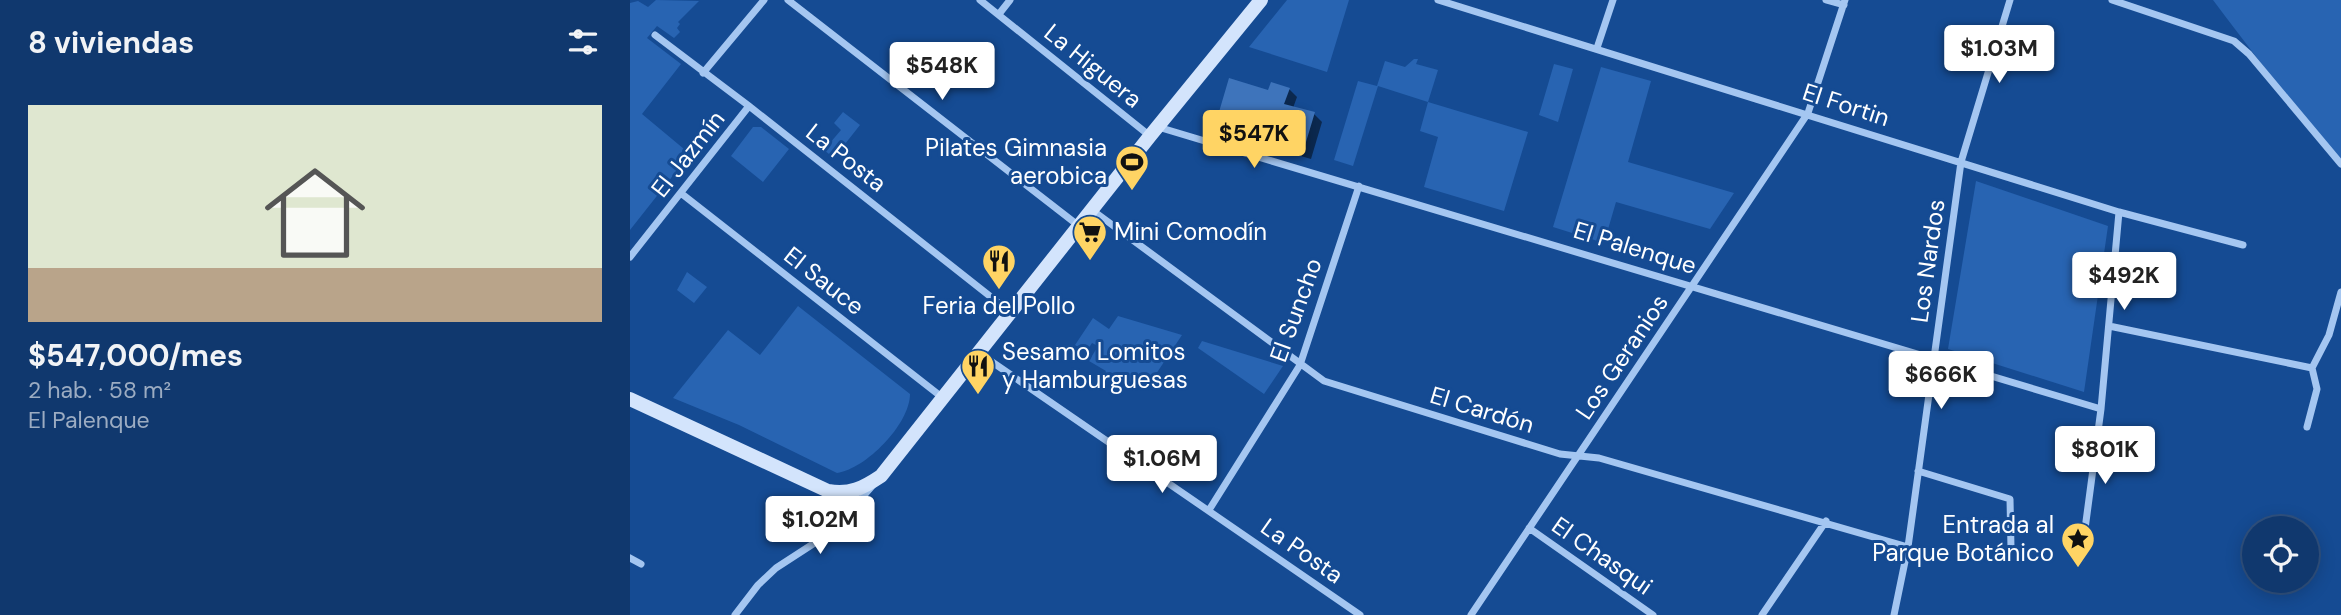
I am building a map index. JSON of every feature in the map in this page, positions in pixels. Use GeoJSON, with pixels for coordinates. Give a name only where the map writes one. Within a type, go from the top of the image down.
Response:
{"type":"FeatureCollection","features":[{"type":"Feature","properties":{"kind":"main road"},"geometry":{"type":"LineString","coordinates":[[630,398],[828,491],[857,491],[881,476],[1261,0]]}},
{"type":"Feature","properties":{"kind":"street","name":"El Jazmín"},"geometry":{"type":"LineString","coordinates":[[703,74],[764,0]]}},
{"type":"Feature","properties":{"kind":"street"},"geometry":{"type":"LineString","coordinates":[[788,0],[1079,226]]}},
{"type":"Feature","properties":{"kind":"street","name":"La Higuera"},"geometry":{"type":"LineString","coordinates":[[980,0],[1154,131]]}},
{"type":"Feature","properties":{"kind":"street"},"geometry":{"type":"LineString","coordinates":[[999,14],[1010,0]]}},
{"type":"Feature","properties":{"kind":"street","name":"El Fortin"},"geometry":{"type":"LineString","coordinates":[[1438,0],[2119,212],[2243,245]]}},
{"type":"Feature","properties":{"kind":"street"},"geometry":{"type":"LineString","coordinates":[[1597,48],[1614,0]]}},
{"type":"Feature","properties":{"kind":"street"},"geometry":{"type":"LineString","coordinates":[[1826,0],[1844,3]]}},
{"type":"Feature","properties":{"kind":"street","name":"Los Nardos"},"geometry":{"type":"LineString","coordinates":[[1894,615],[1908,547],[1961,162],[2010,0]]}},
{"type":"Feature","properties":{"kind":"street"},"geometry":{"type":"LineString","coordinates":[[2112,0],[2234,41],[2249,54],[2341,164]]}},
{"type":"Feature","properties":{"kind":"street","name":"Los Geranios"},"geometry":{"type":"LineString","coordinates":[[1471,615],[1808,113],[1844,3]]}},
{"type":"Feature","properties":{"kind":"street","name":"La Posta"},"geometry":{"type":"LineString","coordinates":[[656,36],[703,74],[750,106],[1010,313]]}},
{"type":"Feature","properties":{"kind":"street","name":"El Jazmín"},"geometry":{"type":"LineString","coordinates":[[630,257],[750,106]]}},
{"type":"Feature","properties":{"kind":"street","name":"El Palenque"},"geometry":{"type":"LineString","coordinates":[[1154,131],[1359,186],[2101,408]]}},
{"type":"Feature","properties":{"kind":"street","name":"El Suncho"},"geometry":{"type":"LineString","coordinates":[[1209,510],[1300,365],[1359,186]]}},
{"type":"Feature","properties":{"kind":"street","name":"El Sauce"},"geometry":{"type":"LineString","coordinates":[[682,194],[943,398]]}},
{"type":"Feature","properties":{"kind":"street","name":"El Cardón"},"geometry":{"type":"LineString","coordinates":[[1092,210],[1324,381],[1560,454],[1599,458],[1826,521],[1908,547]]}},
{"type":"Feature","properties":{"kind":"street"},"geometry":{"type":"LineString","coordinates":[[2081,559],[2101,408],[2119,212]]}},
{"type":"Feature","properties":{"kind":"street"},"geometry":{"type":"LineString","coordinates":[[2307,427],[2318,389],[2312,368],[2329,335],[2341,292]]}},
{"type":"Feature","properties":{"kind":"street"},"geometry":{"type":"LineString","coordinates":[[2109,326],[2312,368]]}},
{"type":"Feature","properties":{"kind":"street","name":"La Posta"},"geometry":{"type":"LineString","coordinates":[[979,353],[1360,615]]}},
{"type":"Feature","properties":{"kind":"street"},"geometry":{"type":"LineString","coordinates":[[1919,471],[2010,499],[2011,548]]}},
{"type":"Feature","properties":{"kind":"street"},"geometry":{"type":"LineString","coordinates":[[734,615],[776,568],[833,531],[881,476]]}},
{"type":"Feature","properties":{"kind":"street"},"geometry":{"type":"LineString","coordinates":[[1762,615],[1826,521]]}},
{"type":"Feature","properties":{"kind":"street","name":"El Chasqui"},"geometry":{"type":"LineString","coordinates":[[1529,528],[1653,615]]}},
{"type":"Feature","properties":{"kind":"street"},"geometry":{"type":"LineString","coordinates":[[630,558],[641,564]]}},
{"type":"Feature","properties":{"kind":"shaded area"},"geometry":{"type":"Polygon","coordinates":[[[656,0],[699,1],[678,22],[680,24],[677,28],[680,32],[674,38],[657,26],[647,38],[681,64],[642,114],[690,154],[630,230],[630,3],[638,1],[648,7],[656,0]]]}},
{"type":"Feature","properties":{"kind":"shaded area"},"geometry":{"type":"Polygon","coordinates":[[[1287,0],[1349,0],[1327,72],[1249,47],[1287,0]]]}},
{"type":"Feature","properties":{"kind":"shaded area"},"geometry":{"type":"Polygon","coordinates":[[[2213,0],[2341,0],[2341,168],[2225,16],[2213,0]]]}},
{"type":"Feature","properties":{"kind":"shaded area"},"geometry":{"type":"Polygon","coordinates":[[[1418,59],[1416,64],[1438,70],[1428,102],[1378,86],[1353,166],[1334,160],[1358,81],[1377,86],[1385,61],[1405,67],[1418,59]]]}},
{"type":"Feature","properties":{"kind":"shaded area"},"geometry":{"type":"Polygon","coordinates":[[[1554,64],[1573,69],[1558,122],[1539,115],[1554,64]]]}},
{"type":"Feature","properties":{"kind":"shaded area"},"geometry":{"type":"Polygon","coordinates":[[[1601,67],[1651,81],[1628,162],[1734,193],[1710,229],[1616,202],[1604,243],[1553,227],[1601,67]]]}},
{"type":"Feature","properties":{"kind":"shaded area"},"geometry":{"type":"Polygon","coordinates":[[[1428,102],[1528,132],[1504,211],[1424,187],[1438,137],[1420,131],[1428,102]]]}},
{"type":"Feature","properties":{"kind":"shaded area"},"geometry":{"type":"Polygon","coordinates":[[[843,112],[860,125],[834,158],[824,150],[841,130],[834,123],[843,112]]]}},
{"type":"Feature","properties":{"kind":"shaded area"},"geometry":{"type":"Polygon","coordinates":[[[753,127],[761,127],[789,149],[763,182],[731,156],[753,127]]]}},
{"type":"Feature","properties":{"kind":"shaded area"},"geometry":{"type":"Polygon","coordinates":[[[1976,181],[2108,226],[2084,392],[1948,349],[1976,181]]]}},
{"type":"Feature","properties":{"kind":"shaded area"},"geometry":{"type":"Polygon","coordinates":[[[687,272],[707,287],[694,303],[677,290],[687,272]]]}},
{"type":"Feature","properties":{"kind":"shaded area"},"geometry":{"type":"Polygon","coordinates":[[[798,306],[910,394],[903,418],[884,443],[861,463],[837,473],[739,425],[673,398],[728,330],[760,355],[798,306]]]}},
{"type":"Feature","properties":{"kind":"shaded area"},"geometry":{"type":"Polygon","coordinates":[[[1118,316],[1182,335],[1148,386],[1135,377],[1131,382],[1127,379],[1121,388],[1103,376],[1106,371],[1089,361],[1098,346],[1092,343],[1086,352],[1075,345],[1093,318],[1109,329],[1118,316]]]}},
{"type":"Feature","properties":{"kind":"shaded area"},"geometry":{"type":"Polygon","coordinates":[[[1202,341],[1283,366],[1264,394],[1198,348],[1202,341]]]}},
{"type":"Feature","properties":{"kind":"building"},"geometry":{"type":"Polygon","coordinates":[[[1229,78],[1268,90],[1271,82],[1290,88],[1284,104],[1315,112],[1303,152],[1253,137],[1258,123],[1219,112],[1229,78]]]}},
{"type":"Feature","properties":{"kind":"place","name":"Pilates Gimnasia aerobica"},"geometry":{"type":"Point","coordinates":[1132,192]}},
{"type":"Feature","properties":{"kind":"place","name":"Mini Comodín"},"geometry":{"type":"Point","coordinates":[1090,262]}},
{"type":"Feature","properties":{"kind":"place","name":"Feria del Pollo"},"geometry":{"type":"Point","coordinates":[999,291]}},
{"type":"Feature","properties":{"kind":"place","name":"Sesamo Lomitos y Hamburguesas"},"geometry":{"type":"Point","coordinates":[978,396]}},
{"type":"Feature","properties":{"kind":"place","name":"Entrada al Parque Botánico"},"geometry":{"type":"Point","coordinates":[2078,569]}}]}
